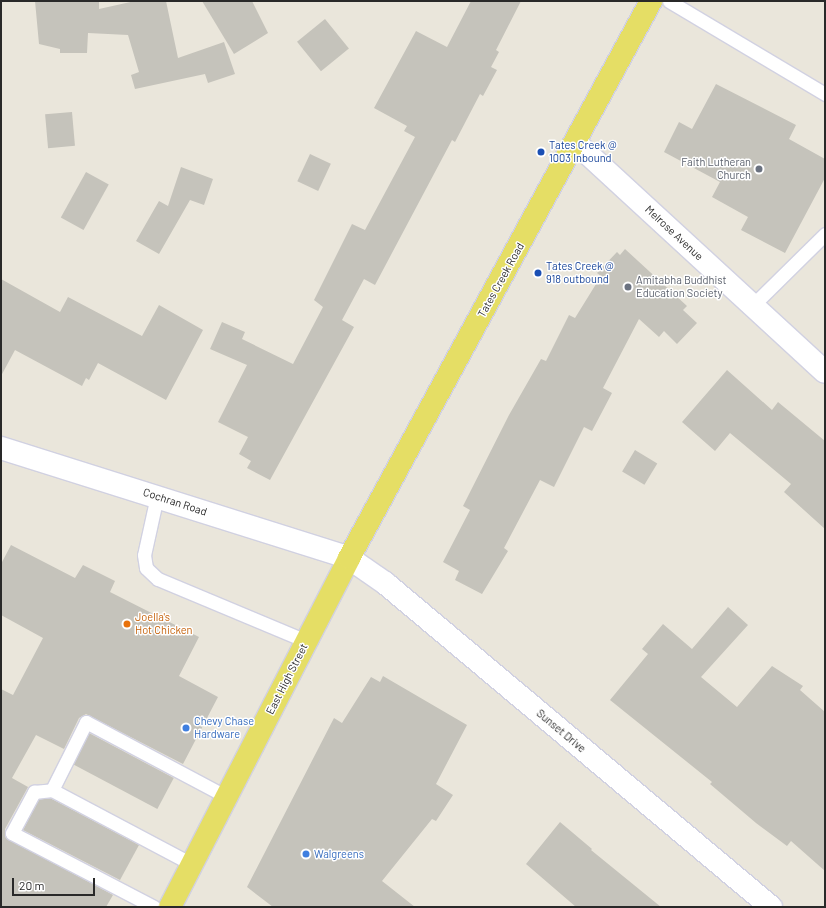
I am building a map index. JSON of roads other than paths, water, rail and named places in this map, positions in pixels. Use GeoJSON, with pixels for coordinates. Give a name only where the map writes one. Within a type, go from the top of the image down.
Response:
{"type":"FeatureCollection","features":[{"type":"Feature","properties":{"kind":"main road","name":"Tates Creek Road"},"geometry":{"type":"LineString","coordinates":[[349,558],[576,143],[651,1]]}},
{"type":"Feature","properties":{"kind":"main road","name":"East High Street"},"geometry":{"type":"LineString","coordinates":[[170,907],[349,558]]}},
{"type":"Feature","properties":{"kind":"street","name":"Melrose Avenue"},"geometry":{"type":"LineString","coordinates":[[576,143],[825,372]]}},
{"type":"Feature","properties":{"kind":"street","name":"Cochran Road"},"geometry":{"type":"LineString","coordinates":[[1,448],[157,496],[349,558]]}},
{"type":"Feature","properties":{"kind":"street","name":"Sunset Drive"},"geometry":{"type":"LineString","coordinates":[[349,558],[385,583],[771,907]]}},
{"type":"Feature","properties":{"kind":"lane"},"geometry":{"type":"LineString","coordinates":[[669,1],[825,94]]}},
{"type":"Feature","properties":{"kind":"lane"},"geometry":{"type":"LineString","coordinates":[[753,305],[825,234]]}},
{"type":"Feature","properties":{"kind":"lane"},"geometry":{"type":"LineString","coordinates":[[157,496],[144,555],[146,568],[158,579],[306,642]]}},
{"type":"Feature","properties":{"kind":"lane"},"geometry":{"type":"LineString","coordinates":[[52,790],[86,722],[227,797]]}},
{"type":"Feature","properties":{"kind":"lane"},"geometry":{"type":"LineString","coordinates":[[154,907],[6,835],[34,792],[52,790],[192,864]]}},
{"type":"Feature","properties":{"kind":"place","name":"Tates Creek @ 1003 Inbound"},"geometry":{"type":"Point","coordinates":[541,152]}},
{"type":"Feature","properties":{"kind":"place","name":"Faith Lutheran Church"},"geometry":{"type":"Point","coordinates":[759,169]}},
{"type":"Feature","properties":{"kind":"place","name":"Tates Creek @ 918 outbound"},"geometry":{"type":"Point","coordinates":[538,273]}},
{"type":"Feature","properties":{"kind":"place","name":"Amitabha Buddhist Education Society"},"geometry":{"type":"Point","coordinates":[628,287]}},
{"type":"Feature","properties":{"kind":"place","name":"Joella's Hot Chicken"},"geometry":{"type":"Point","coordinates":[127,624]}},
{"type":"Feature","properties":{"kind":"place","name":"Chevy Chase Hardware"},"geometry":{"type":"Point","coordinates":[186,728]}},
{"type":"Feature","properties":{"kind":"place","name":"Walgreens"},"geometry":{"type":"Point","coordinates":[306,854]}}]}
